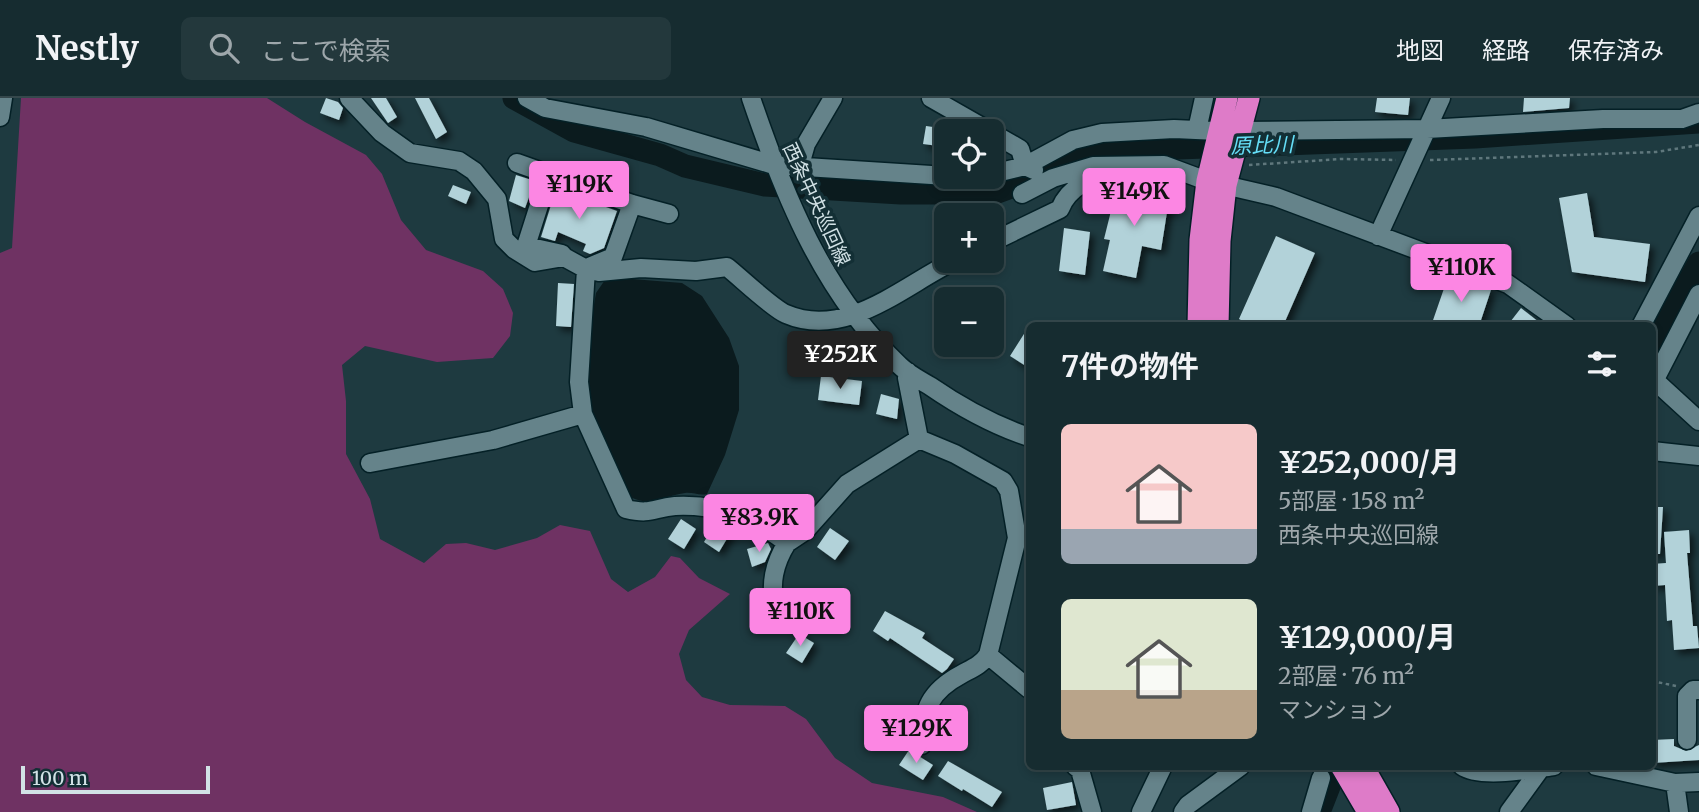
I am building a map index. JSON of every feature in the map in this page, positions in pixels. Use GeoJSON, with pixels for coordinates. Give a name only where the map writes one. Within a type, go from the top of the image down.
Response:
{"type":"FeatureCollection","features":[{"type":"Feature","properties":{"kind":"highway"},"geometry":{"type":"LineString","coordinates":[[1218,322],[1222,177],[1208,130],[1227,98]]}},
{"type":"Feature","properties":{"kind":"highway"},"geometry":{"type":"LineString","coordinates":[[1198,322],[1200,240],[1240,131],[1249,98]]}},
{"type":"Feature","properties":{"kind":"highway"},"geometry":{"type":"LineString","coordinates":[[1343,770],[1361,805]]}},
{"type":"Feature","properties":{"kind":"highway"},"geometry":{"type":"LineString","coordinates":[[1365,770],[1389,812]]}},
{"type":"Feature","properties":{"kind":"street"},"geometry":{"type":"LineString","coordinates":[[0,117],[3,98]]}},
{"type":"Feature","properties":{"kind":"street"},"geometry":{"type":"LineString","coordinates":[[349,98],[382,133],[410,153],[459,161],[474,171],[497,199],[504,239],[514,249],[536,262],[564,257]]}},
{"type":"Feature","properties":{"kind":"street"},"geometry":{"type":"LineString","coordinates":[[527,98],[545,108],[646,127],[776,169],[800,165],[934,175]]}},
{"type":"Feature","properties":{"kind":"street","name":"西条中央巡回線"},"geometry":{"type":"LineString","coordinates":[[751,98],[792,206],[832,284],[855,315],[900,367],[954,403],[994,425],[1026,437]]}},
{"type":"Feature","properties":{"kind":"street"},"geometry":{"type":"LineString","coordinates":[[800,165],[806,144],[833,98]]}},
{"type":"Feature","properties":{"kind":"street"},"geometry":{"type":"LineString","coordinates":[[931,98],[967,119]]}},
{"type":"Feature","properties":{"kind":"street"},"geometry":{"type":"LineString","coordinates":[[1004,171],[1025,166],[1073,140],[1102,133],[1208,130],[1204,98]]}},
{"type":"Feature","properties":{"kind":"street"},"geometry":{"type":"LineString","coordinates":[[1378,236],[1441,98]]}},
{"type":"Feature","properties":{"kind":"street"},"geometry":{"type":"LineString","coordinates":[[1695,98],[1699,103]]}},
{"type":"Feature","properties":{"kind":"street"},"geometry":{"type":"LineString","coordinates":[[1240,131],[1426,132],[1603,119],[1682,119],[1699,113]]}},
{"type":"Feature","properties":{"kind":"street"},"geometry":{"type":"LineString","coordinates":[[1004,140],[1020,149],[1025,166]]}},
{"type":"Feature","properties":{"kind":"street"},"geometry":{"type":"LineString","coordinates":[[517,163],[632,204],[669,214]]}},
{"type":"Feature","properties":{"kind":"street"},"geometry":{"type":"LineString","coordinates":[[1004,236],[1060,209],[1065,195],[1102,174],[1141,173],[1147,165]]}},
{"type":"Feature","properties":{"kind":"street"},"geometry":{"type":"LineString","coordinates":[[1022,194],[1053,178],[1093,166],[1164,165],[1222,177],[1507,284],[1561,322]]}},
{"type":"Feature","properties":{"kind":"street"},"geometry":{"type":"LineString","coordinates":[[1025,166],[1053,178]]}},
{"type":"Feature","properties":{"kind":"street"},"geometry":{"type":"LineString","coordinates":[[549,174],[526,246],[558,252],[586,269],[599,272],[640,268],[696,271],[727,267],[785,314],[807,319],[855,315],[934,273]]}},
{"type":"Feature","properties":{"kind":"street"},"geometry":{"type":"LineString","coordinates":[[586,269],[613,257],[632,204]]}},
{"type":"Feature","properties":{"kind":"street"},"geometry":{"type":"LineString","coordinates":[[1643,322],[1699,215]]}},
{"type":"Feature","properties":{"kind":"street"},"geometry":{"type":"LineString","coordinates":[[586,269],[579,382],[583,414],[626,509],[645,513],[671,506],[708,506],[767,527],[787,544]]}},
{"type":"Feature","properties":{"kind":"street"},"geometry":{"type":"LineString","coordinates":[[1656,375],[1699,294]]}},
{"type":"Feature","properties":{"kind":"street"},"geometry":{"type":"LineString","coordinates":[[908,372],[919,439]]}},
{"type":"Feature","properties":{"kind":"street"},"geometry":{"type":"LineString","coordinates":[[1656,384],[1699,421]]}},
{"type":"Feature","properties":{"kind":"street"},"geometry":{"type":"LineString","coordinates":[[370,463],[493,440],[583,414]]}},
{"type":"Feature","properties":{"kind":"street"},"geometry":{"type":"LineString","coordinates":[[777,608],[773,578],[780,554],[787,544],[805,531],[847,484],[919,439]]}},
{"type":"Feature","properties":{"kind":"street"},"geometry":{"type":"LineString","coordinates":[[919,439],[956,454],[1003,481],[1009,491],[1023,544],[988,655],[982,664],[940,687],[926,712],[922,745]]}},
{"type":"Feature","properties":{"kind":"street"},"geometry":{"type":"LineString","coordinates":[[1656,451],[1699,456]]}},
{"type":"Feature","properties":{"kind":"street"},"geometry":{"type":"LineString","coordinates":[[988,655],[1026,687]]}},
{"type":"Feature","properties":{"kind":"street"},"geometry":{"type":"LineString","coordinates":[[1687,740],[1687,696],[1696,690]]}},
{"type":"Feature","properties":{"kind":"street"},"geometry":{"type":"LineString","coordinates":[[1080,770],[1092,812]]}},
{"type":"Feature","properties":{"kind":"street"},"geometry":{"type":"LineString","coordinates":[[1141,812],[1161,770]]}},
{"type":"Feature","properties":{"kind":"street"},"geometry":{"type":"LineString","coordinates":[[1183,812],[1236,770]]}},
{"type":"Feature","properties":{"kind":"street"},"geometry":{"type":"LineString","coordinates":[[1467,770],[1517,770]]}},
{"type":"Feature","properties":{"kind":"street"},"geometry":{"type":"LineString","coordinates":[[1508,812],[1545,770]]}},
{"type":"Feature","properties":{"kind":"street"},"geometry":{"type":"LineString","coordinates":[[1617,770],[1675,783],[1699,782]]}},
{"type":"Feature","properties":{"kind":"street"},"geometry":{"type":"LineString","coordinates":[[1311,812],[1321,778]]}},
{"type":"Feature","properties":{"kind":"street"},"geometry":{"type":"LineString","coordinates":[[1675,783],[1679,812]]}},
{"type":"Feature","properties":{"kind":"path"},"geometry":{"type":"LineString","coordinates":[[1222,177],[1341,159],[1656,152],[1699,145]]}},
{"type":"Feature","properties":{"kind":"path"},"geometry":{"type":"LineString","coordinates":[[1656,682],[1696,690]]}},
{"type":"Feature","properties":{"kind":"shaded area"},"geometry":{"type":"Polygon","coordinates":[[[21,98],[267,98],[366,155],[382,174],[401,220],[426,250],[483,271],[503,289],[513,313],[510,336],[493,358],[437,362],[365,346],[342,365],[346,401],[346,454],[370,499],[380,539],[424,563],[446,544],[466,543],[495,550],[537,538],[560,525],[590,531],[611,579],[628,592],[655,577],[671,556],[680,558],[699,578],[730,594],[689,630],[679,654],[686,680],[702,697],[730,705],[785,706],[806,719],[835,758],[872,783],[943,797],[977,812],[0,812],[0,253],[12,248],[21,98]]]}},
{"type":"Feature","properties":{"kind":"shaded area"},"geometry":{"type":"Polygon","coordinates":[[[607,277],[682,283],[702,296],[729,338],[739,366],[739,410],[725,455],[707,494],[685,493],[651,501],[630,497],[591,418],[585,356],[596,293],[607,277]]]}},
{"type":"Feature","properties":{"kind":"building"},"geometry":{"type":"Polygon","coordinates":[[[326,98],[338,102],[343,108],[339,120],[320,113],[326,98]]]}},
{"type":"Feature","properties":{"kind":"building"},"geometry":{"type":"Polygon","coordinates":[[[371,98],[386,98],[397,117],[388,123],[371,98]]]}},
{"type":"Feature","properties":{"kind":"building"},"geometry":{"type":"Polygon","coordinates":[[[415,98],[429,98],[447,132],[436,139],[415,98]]]}},
{"type":"Feature","properties":{"kind":"building"},"geometry":{"type":"Polygon","coordinates":[[[1377,98],[1410,98],[1408,115],[1375,112],[1377,98]]]}},
{"type":"Feature","properties":{"kind":"building"},"geometry":{"type":"Polygon","coordinates":[[[1524,98],[1570,98],[1569,108],[1523,112],[1524,98]]]}},
{"type":"Feature","properties":{"kind":"building"},"geometry":{"type":"Polygon","coordinates":[[[926,126],[934,127],[934,145],[923,144],[926,126]]]}},
{"type":"Feature","properties":{"kind":"building"},"geometry":{"type":"Polygon","coordinates":[[[516,175],[535,181],[525,208],[509,201],[516,175]]]}},
{"type":"Feature","properties":{"kind":"building"},"geometry":{"type":"Polygon","coordinates":[[[453,185],[471,192],[466,204],[448,196],[453,185]]]}},
{"type":"Feature","properties":{"kind":"building"},"geometry":{"type":"Polygon","coordinates":[[[1113,187],[1170,193],[1161,250],[1142,246],[1136,278],[1103,271],[1110,240],[1104,239],[1113,187]]]}},
{"type":"Feature","properties":{"kind":"building"},"geometry":{"type":"Polygon","coordinates":[[[556,189],[617,211],[604,248],[590,254],[583,251],[586,244],[558,232],[555,241],[541,237],[556,189]]]}},
{"type":"Feature","properties":{"kind":"building"},"geometry":{"type":"Polygon","coordinates":[[[1587,193],[1594,237],[1650,244],[1645,282],[1572,272],[1559,198],[1587,193]]]}},
{"type":"Feature","properties":{"kind":"building"},"geometry":{"type":"Polygon","coordinates":[[[1064,228],[1090,232],[1085,275],[1059,271],[1064,228]]]}},
{"type":"Feature","properties":{"kind":"building"},"geometry":{"type":"Polygon","coordinates":[[[1276,236],[1315,253],[1285,322],[1245,322],[1239,319],[1276,236]]]}},
{"type":"Feature","properties":{"kind":"building"},"geometry":{"type":"Polygon","coordinates":[[[1449,274],[1491,290],[1480,322],[1432,322],[1449,274]]]}},
{"type":"Feature","properties":{"kind":"building"},"geometry":{"type":"Polygon","coordinates":[[[558,283],[574,284],[571,327],[556,326],[558,283]]]}},
{"type":"Feature","properties":{"kind":"building"},"geometry":{"type":"Polygon","coordinates":[[[1521,308],[1539,322],[1510,322],[1521,308]]]}},
{"type":"Feature","properties":{"kind":"building"},"geometry":{"type":"Polygon","coordinates":[[[1026,331],[1026,366],[1010,356],[1026,331]]]}},
{"type":"Feature","properties":{"kind":"building"},"geometry":{"type":"Polygon","coordinates":[[[821,376],[862,381],[859,405],[818,400],[821,376]]]}},
{"type":"Feature","properties":{"kind":"building"},"geometry":{"type":"Polygon","coordinates":[[[881,394],[899,399],[897,419],[876,414],[881,394]]]}},
{"type":"Feature","properties":{"kind":"building"},"geometry":{"type":"Polygon","coordinates":[[[1656,507],[1663,507],[1660,554],[1656,554],[1656,507]]]}},
{"type":"Feature","properties":{"kind":"building"},"geometry":{"type":"Polygon","coordinates":[[[681,519],[696,529],[684,549],[668,539],[681,519]]]}},
{"type":"Feature","properties":{"kind":"building"},"geometry":{"type":"Polygon","coordinates":[[[716,522],[731,532],[719,552],[704,542],[716,522]]]}},
{"type":"Feature","properties":{"kind":"building"},"geometry":{"type":"Polygon","coordinates":[[[830,528],[849,541],[835,560],[817,547],[830,528]]]}},
{"type":"Feature","properties":{"kind":"building"},"geometry":{"type":"Polygon","coordinates":[[[1689,530],[1690,553],[1687,553],[1693,626],[1697,626],[1699,648],[1674,650],[1672,620],[1667,621],[1665,585],[1656,586],[1656,564],[1666,563],[1664,532],[1689,530]]]}},
{"type":"Feature","properties":{"kind":"building"},"geometry":{"type":"Polygon","coordinates":[[[768,543],[771,549],[765,562],[752,567],[747,549],[768,543]]]}},
{"type":"Feature","properties":{"kind":"building"},"geometry":{"type":"Polygon","coordinates":[[[885,611],[925,633],[922,638],[954,659],[947,669],[942,673],[890,638],[888,641],[873,631],[885,611]]]}},
{"type":"Feature","properties":{"kind":"building"},"geometry":{"type":"Polygon","coordinates":[[[799,634],[814,643],[802,663],[786,653],[799,634]]]}},
{"type":"Feature","properties":{"kind":"building"},"geometry":{"type":"Polygon","coordinates":[[[1674,739],[1674,746],[1686,751],[1699,745],[1699,760],[1656,763],[1656,740],[1674,739]]]}},
{"type":"Feature","properties":{"kind":"building"},"geometry":{"type":"Polygon","coordinates":[[[909,750],[933,765],[923,780],[899,765],[909,750]]]}},
{"type":"Feature","properties":{"kind":"building"},"geometry":{"type":"Polygon","coordinates":[[[948,761],[1002,792],[992,807],[938,776],[948,761]]]}},
{"type":"Feature","properties":{"kind":"building"},"geometry":{"type":"Polygon","coordinates":[[[1072,782],[1076,805],[1047,810],[1043,788],[1072,782]]]}},
{"type":"Feature","properties":{"kind":"waterway","name":"原比川"},"geometry":{"type":"LineString","coordinates":[[514,98],[574,131],[660,155],[685,166],[765,185],[901,193],[995,193],[1022,183],[1053,165],[1098,151],[1475,137],[1699,122]]}},
{"type":"Feature","properties":{"kind":"waterway"},"geometry":{"type":"LineString","coordinates":[[1656,341],[1699,263]]}},
{"type":"Feature","properties":{"kind":"waterway"},"geometry":{"type":"LineString","coordinates":[[1319,812],[1335,770]]}}]}
